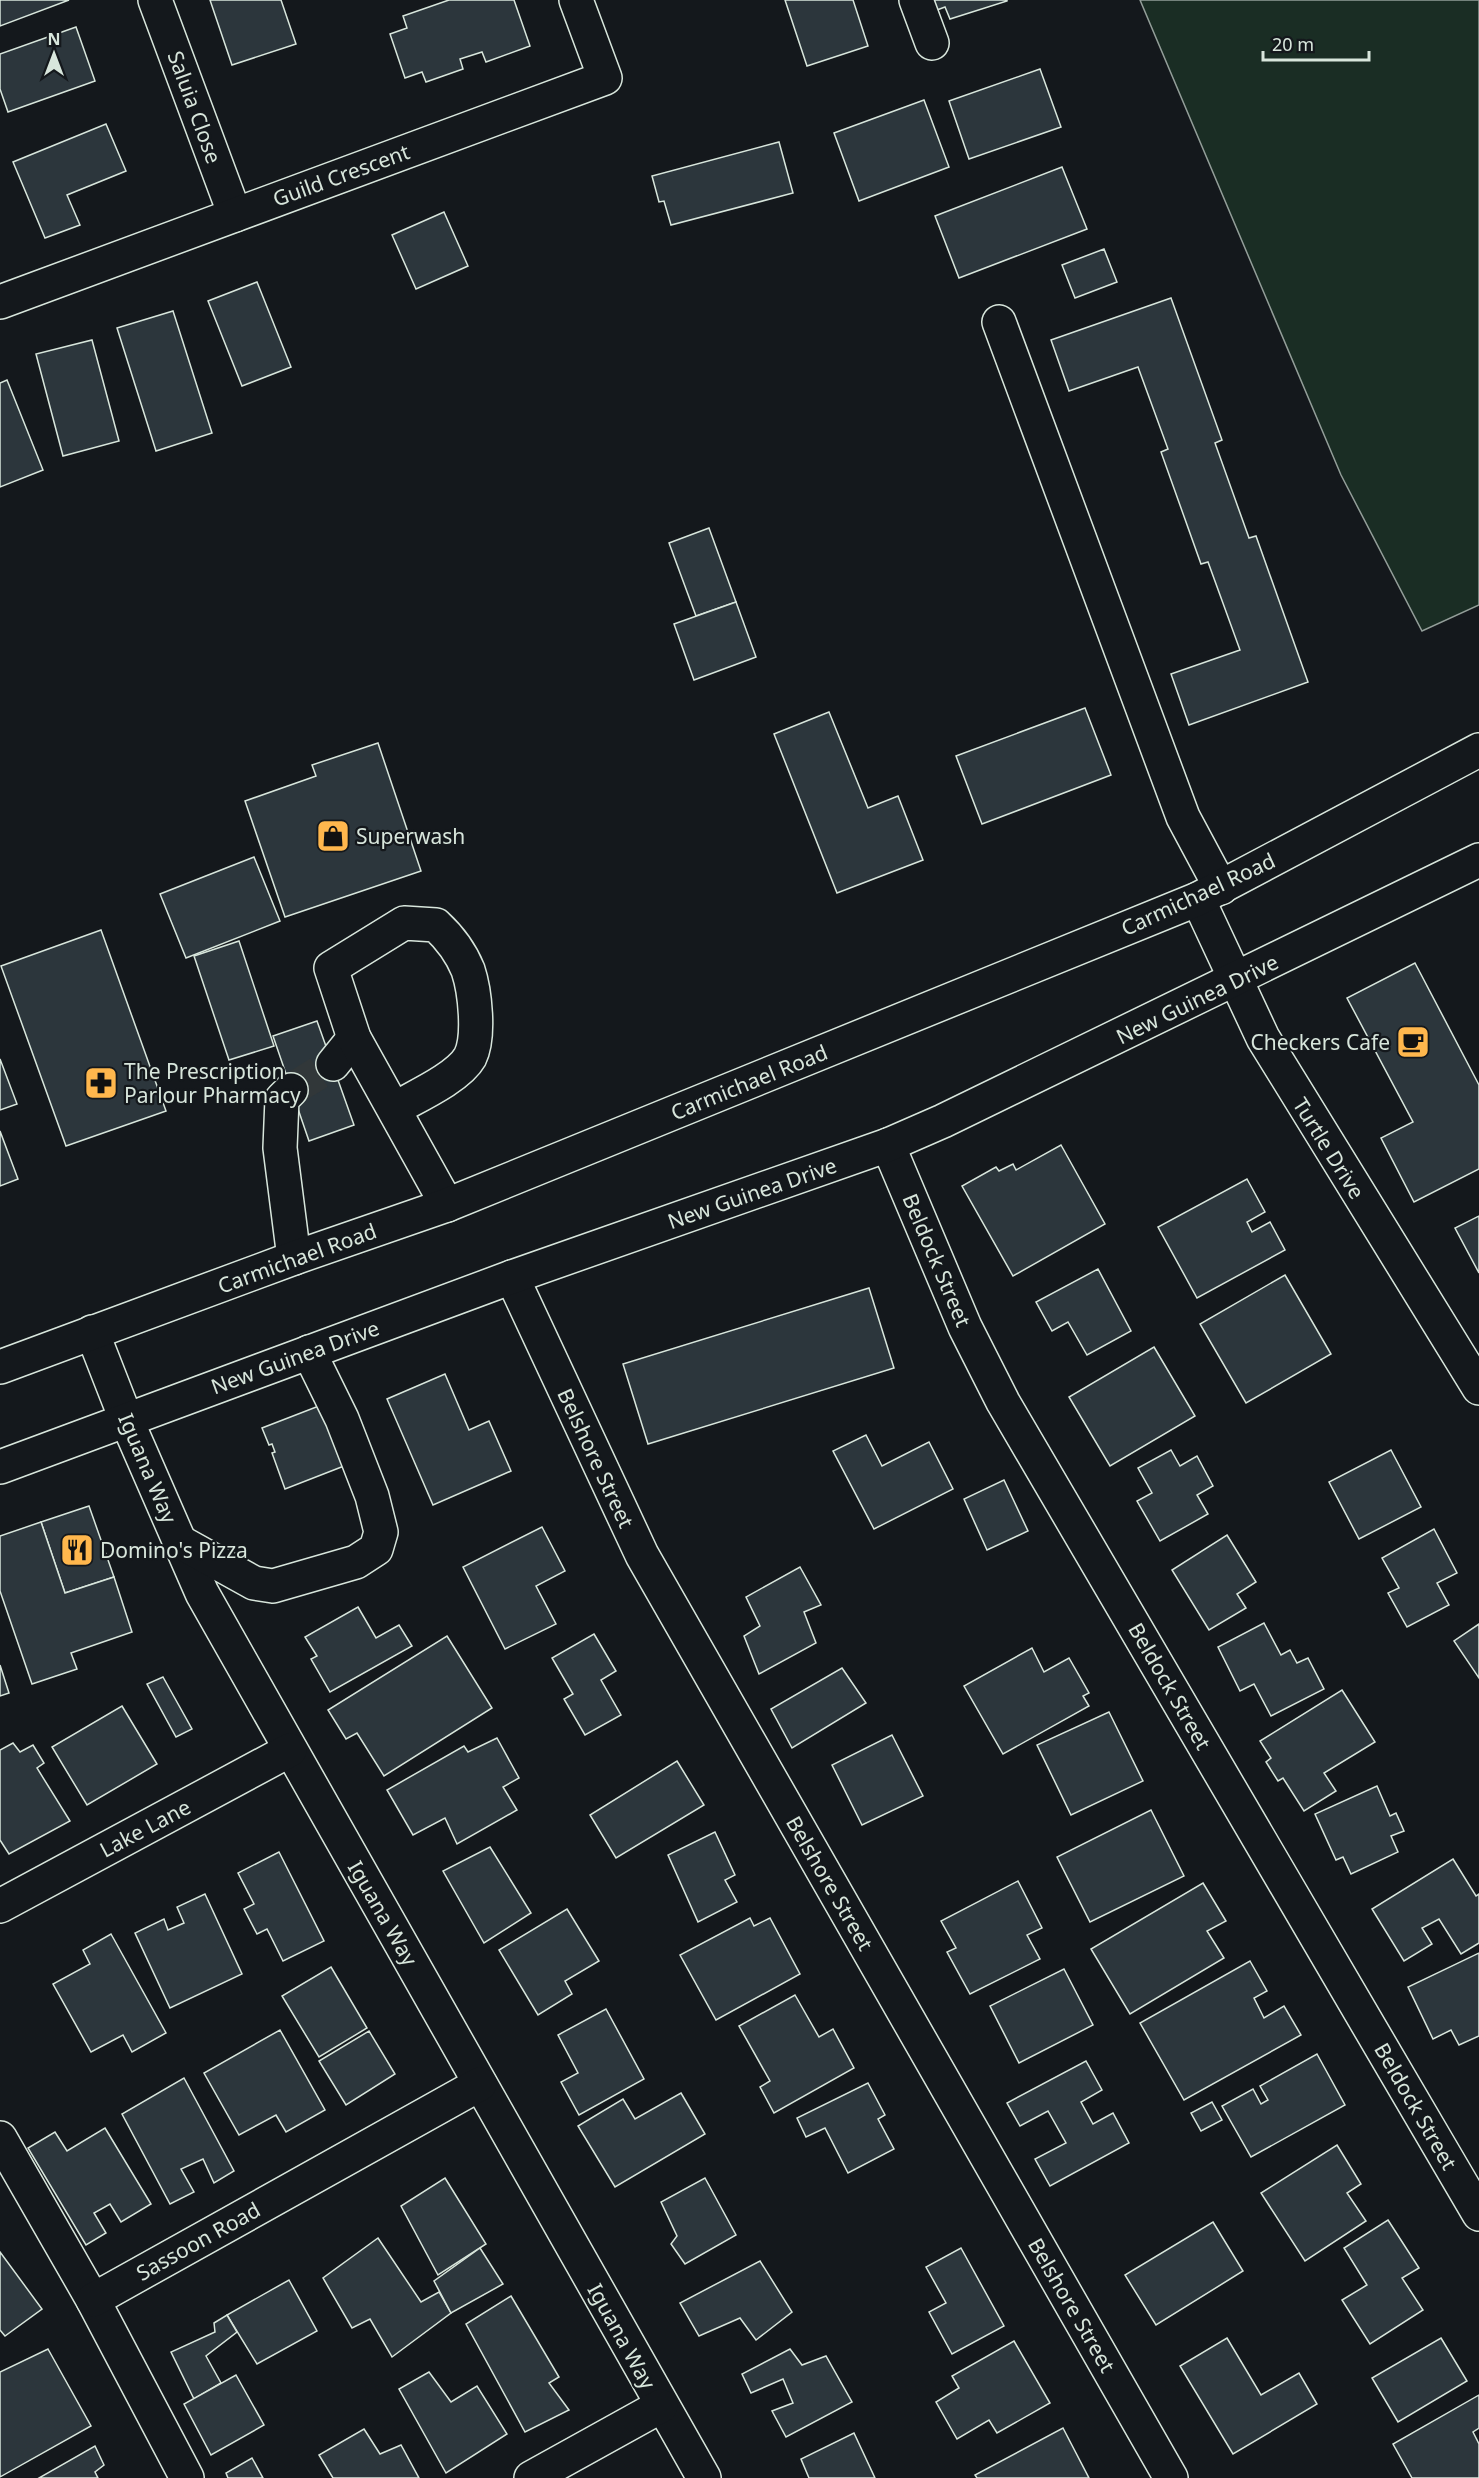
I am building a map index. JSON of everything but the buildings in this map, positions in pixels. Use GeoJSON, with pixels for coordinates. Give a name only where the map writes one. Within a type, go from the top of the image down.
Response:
{"type":"FeatureCollection","features":[{"type":"Feature","properties":{"kind":"street","name":"Saluia Close"},"geometry":{"type":"LineString","coordinates":[[154,0],[235,215]]}},
{"type":"Feature","properties":{"kind":"street","name":"Guild Crescent"},"geometry":{"type":"LineString","coordinates":[[0,302],[605,78],[576,0]]}},
{"type":"Feature","properties":{"kind":"street"},"geometry":{"type":"LineString","coordinates":[[916,0],[932,43]]}},
{"type":"Feature","properties":{"kind":"street","name":"Turtle Drive"},"geometry":{"type":"LineString","coordinates":[[999,322],[1183,817],[1210,893],[1235,980],[1263,1038],[1297,1096],[1479,1388]]}},
{"type":"Feature","properties":{"kind":"street","name":"Carmichael Road"},"geometry":{"type":"LineString","coordinates":[[0,1367],[294,1258],[447,1205],[1210,893],[1479,750]]}},
{"type":"Feature","properties":{"kind":"street","name":"New Guinea Drive"},"geometry":{"type":"LineString","coordinates":[[0,1467],[512,1277],[888,1145],[1235,980],[1479,860]]}},
{"type":"Feature","properties":{"kind":"street"},"geometry":{"type":"LineString","coordinates":[[394,1109],[453,1074],[470,1057],[477,1024],[468,970],[450,938],[436,925],[404,923],[331,968],[354,1038],[447,1205]]}},
{"type":"Feature","properties":{"kind":"street"},"geometry":{"type":"LineString","coordinates":[[333,1064],[354,1038]]}},
{"type":"Feature","properties":{"kind":"street"},"geometry":{"type":"LineString","coordinates":[[291,1090],[282,1099],[280,1148],[294,1258]]}},
{"type":"Feature","properties":{"kind":"street","name":"Beldock Street"},"geometry":{"type":"LineString","coordinates":[[888,1145],[965,1326],[1003,1402],[1479,2214]]}},
{"type":"Feature","properties":{"kind":"street","name":"Belshore Street"},"geometry":{"type":"LineString","coordinates":[[512,1277],[642,1556],[1171,2478]]}},
{"type":"Feature","properties":{"kind":"street","name":"Iguana Way"},"geometry":{"type":"LineString","coordinates":[[93,1332],[126,1419],[202,1593],[661,2406],[704,2478]]}},
{"type":"Feature","properties":{"kind":"street"},"geometry":{"type":"LineString","coordinates":[[180,1542],[254,1583],[273,1586],[356,1562],[376,1549],[381,1532],[372,1496],[342,1419],[309,1352]]}},
{"type":"Feature","properties":{"kind":"street","name":"Lake Lane"},"geometry":{"type":"LineString","coordinates":[[0,1906],[290,1750]]}},
{"type":"Feature","properties":{"kind":"street","name":"Sassoon Road"},"geometry":{"type":"LineString","coordinates":[[93,2300],[480,2084]]}},
{"type":"Feature","properties":{"kind":"street"},"geometry":{"type":"LineString","coordinates":[[0,2138],[93,2300],[187,2478]]}},
{"type":"Feature","properties":{"kind":"street"},"geometry":{"type":"LineString","coordinates":[[531,2478],[661,2406]]}},
{"type":"Feature","properties":{"kind":"green space"},"geometry":{"type":"Polygon","coordinates":[[[1140,0],[1479,0],[1479,605],[1422,631],[1341,475],[1140,0]]]}},
{"type":"Feature","properties":{"kind":"tunnel"},"geometry":{"type":"LineString","coordinates":[[291,1090],[333,1064]]}},
{"type":"Feature","properties":{"kind":"place","name":"Superwash"},"geometry":{"type":"Point","coordinates":[333,836]}},
{"type":"Feature","properties":{"kind":"place","name":"Checkers Cafe"},"geometry":{"type":"Point","coordinates":[1413,1042]}},
{"type":"Feature","properties":{"kind":"place","name":"The Prescription Parlour Pharmacy"},"geometry":{"type":"Point","coordinates":[101,1083]}},
{"type":"Feature","properties":{"kind":"place","name":"Domino's Pizza"},"geometry":{"type":"Point","coordinates":[77,1550]}}]}
